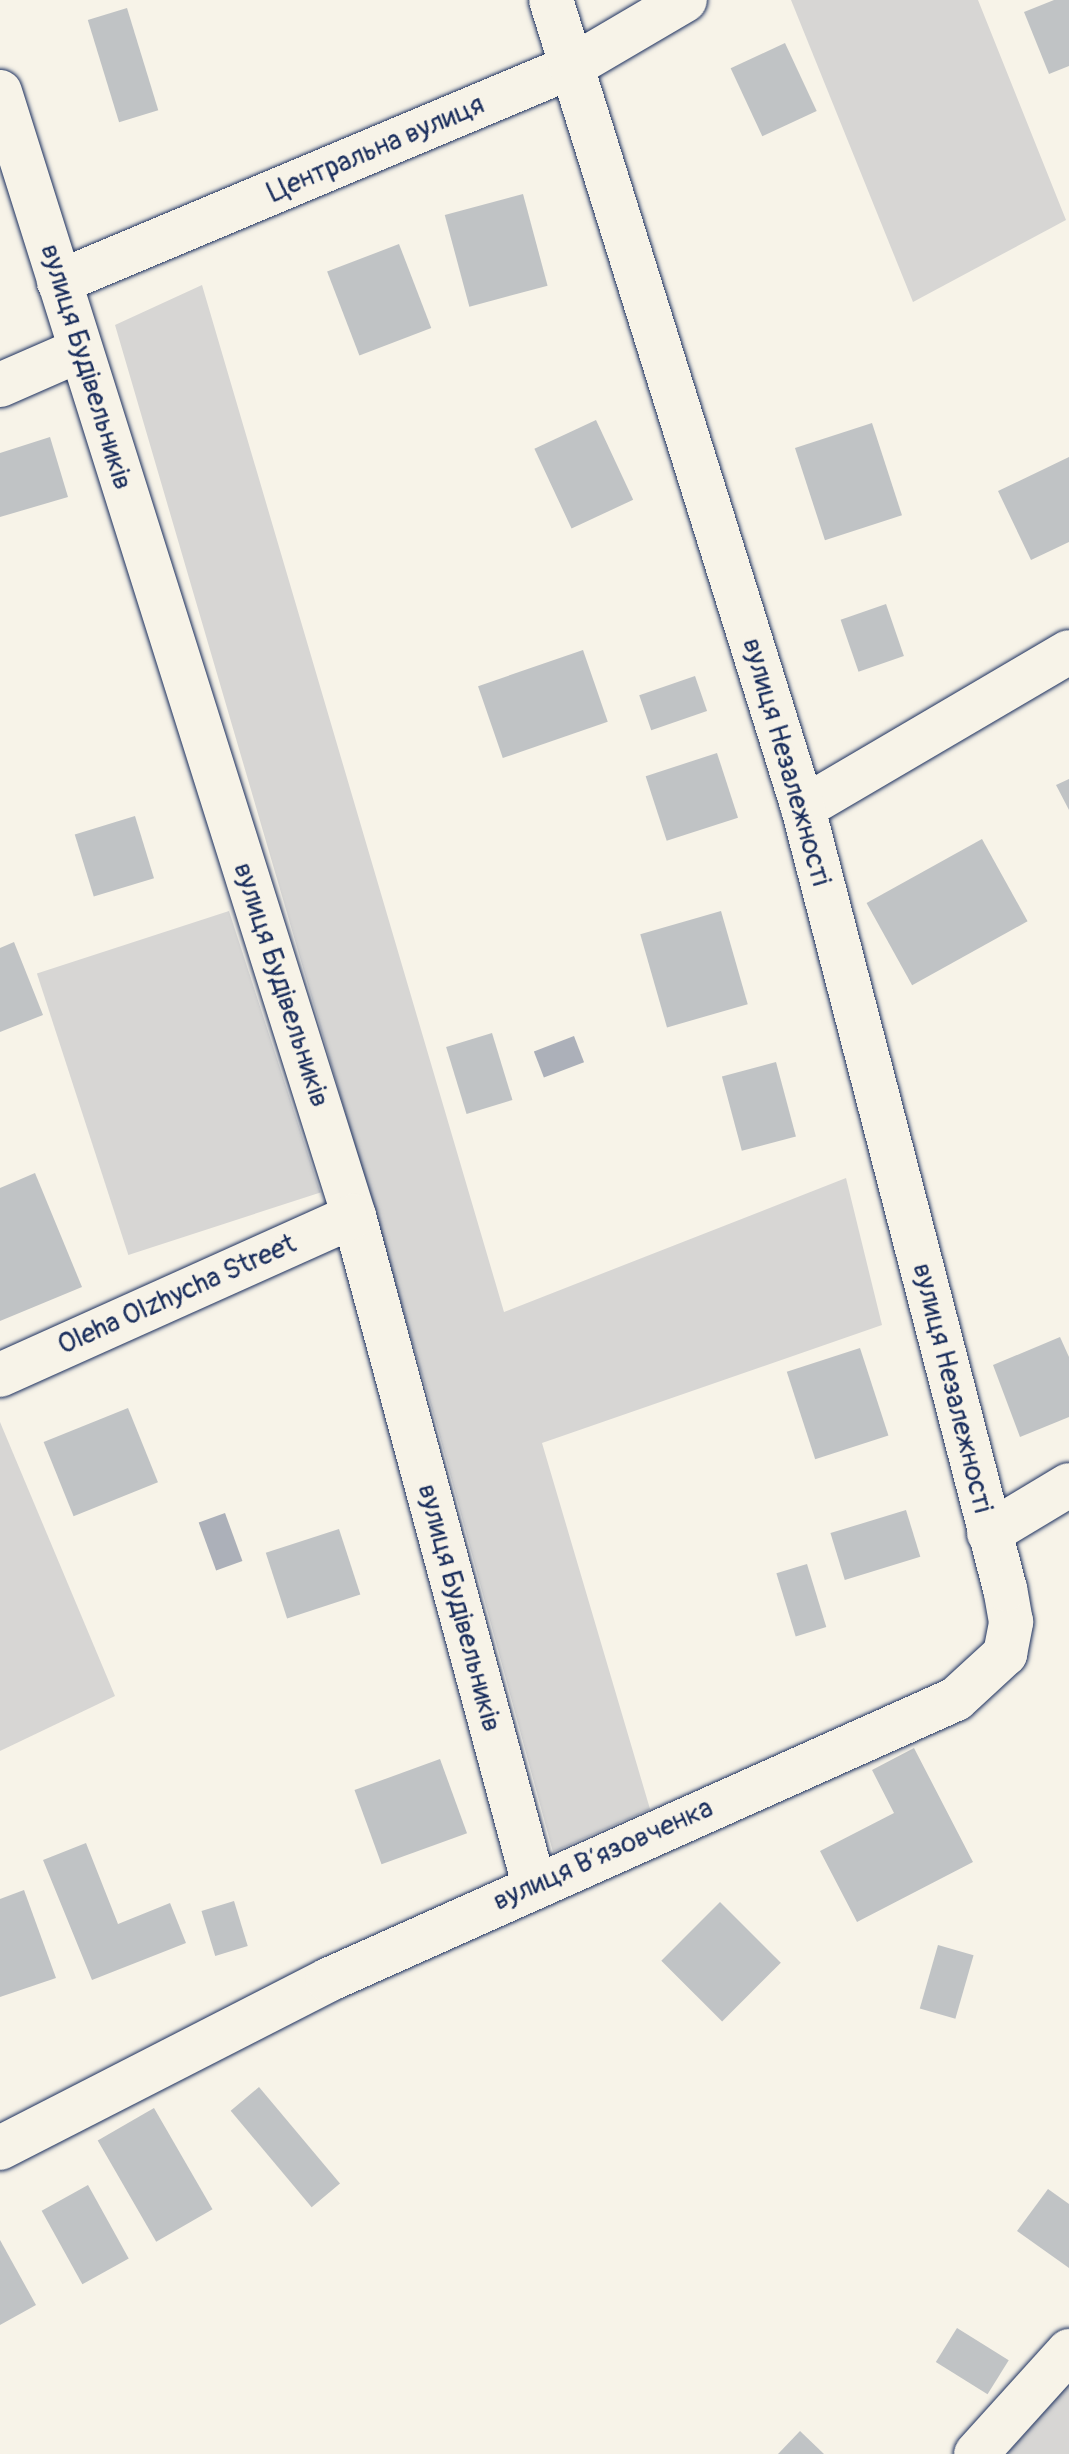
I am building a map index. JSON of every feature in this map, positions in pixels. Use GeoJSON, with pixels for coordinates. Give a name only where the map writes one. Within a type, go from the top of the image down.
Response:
{"type":"FeatureCollection","features":[{"type":"Feature","properties":{"kind":"street","name":"вулиця Незалежності"},"geometry":{"type":"LineString","coordinates":[[551,0],[803,808],[989,1533]]}},
{"type":"Feature","properties":{"kind":"street","name":"Центральна вулиця"},"geometry":{"type":"LineString","coordinates":[[59,282],[571,67],[685,0]]}},
{"type":"Feature","properties":{"kind":"street","name":"вулиця Будівельників"},"geometry":{"type":"LineString","coordinates":[[0,92],[354,1216],[534,1885]]}},
{"type":"Feature","properties":{"kind":"street"},"geometry":{"type":"LineString","coordinates":[[0,385],[80,350]]}},
{"type":"Feature","properties":{"kind":"street"},"geometry":{"type":"LineString","coordinates":[[803,808],[1069,652]]}},
{"type":"Feature","properties":{"kind":"street","name":"Oleha Olzhycha Street"},"geometry":{"type":"LineString","coordinates":[[0,1375],[354,1216]]}},
{"type":"Feature","properties":{"kind":"street"},"geometry":{"type":"LineString","coordinates":[[989,1533],[1069,1485]]}},
{"type":"Feature","properties":{"kind":"street","name":"вулиця Вʼязовченка"},"geometry":{"type":"LineString","coordinates":[[0,2148],[328,1980],[534,1885],[956,1699],[990,1674],[1005,1654],[1011,1622],[989,1533]]}},
{"type":"Feature","properties":{"kind":"street"},"geometry":{"type":"LineString","coordinates":[[976,2454],[1069,2351]]}},
{"type":"Feature","properties":{"kind":"shaded area"},"geometry":{"type":"Polygon","coordinates":[[[791,0],[978,0],[1066,220],[913,302],[791,0]]]}},
{"type":"Feature","properties":{"kind":"shaded area"},"geometry":{"type":"Polygon","coordinates":[[[202,285],[504,1312],[846,1178],[882,1325],[542,1443],[650,1809],[553,1852],[437,1426],[115,325],[202,285]]]}},
{"type":"Feature","properties":{"kind":"shaded area"},"geometry":{"type":"Polygon","coordinates":[[[229,911],[320,1193],[128,1255],[37,973],[229,911]]]}},
{"type":"Feature","properties":{"kind":"shaded area"},"geometry":{"type":"Polygon","coordinates":[[[574,1036],[584,1062],[544,1078],[534,1051],[574,1036]]]}},
{"type":"Feature","properties":{"kind":"shaded area"},"geometry":{"type":"Polygon","coordinates":[[[0,1422],[115,1696],[0,1751],[0,1422]]]}},
{"type":"Feature","properties":{"kind":"shaded area"},"geometry":{"type":"Polygon","coordinates":[[[225,1513],[242,1561],[216,1571],[199,1523],[225,1513]]]}},
{"type":"Feature","properties":{"kind":"shaded area"},"geometry":{"type":"Polygon","coordinates":[[[1069,2384],[1069,2454],[1007,2454],[1069,2384]]]}},
{"type":"Feature","properties":{"kind":"building"},"geometry":{"type":"Polygon","coordinates":[[[1054,0],[1069,0],[1069,66],[1049,74],[1024,12],[1054,0]]]}},
{"type":"Feature","properties":{"kind":"building"},"geometry":{"type":"Polygon","coordinates":[[[127,8],[158,110],[119,122],[88,20],[127,8]]]}},
{"type":"Feature","properties":{"kind":"building"},"geometry":{"type":"Polygon","coordinates":[[[785,43],[817,111],[762,136],[731,68],[785,43]]]}},
{"type":"Feature","properties":{"kind":"building"},"geometry":{"type":"Polygon","coordinates":[[[523,194],[548,286],[469,307],[445,215],[523,194]]]}},
{"type":"Feature","properties":{"kind":"building"},"geometry":{"type":"Polygon","coordinates":[[[399,244],[431,328],[359,356],[327,272],[399,244]]]}},
{"type":"Feature","properties":{"kind":"building"},"geometry":{"type":"Polygon","coordinates":[[[596,420],[633,500],[572,528],[534,449],[596,420]]]}},
{"type":"Feature","properties":{"kind":"building"},"geometry":{"type":"Polygon","coordinates":[[[872,423],[902,515],[825,540],[795,448],[872,423]]]}},
{"type":"Feature","properties":{"kind":"building"},"geometry":{"type":"Polygon","coordinates":[[[50,437],[68,497],[0,517],[0,453],[50,437]]]}},
{"type":"Feature","properties":{"kind":"building"},"geometry":{"type":"Polygon","coordinates":[[[1069,457],[1069,542],[1031,560],[998,491],[1069,457]]]}},
{"type":"Feature","properties":{"kind":"building"},"geometry":{"type":"Polygon","coordinates":[[[886,604],[904,656],[859,672],[841,620],[886,604]]]}},
{"type":"Feature","properties":{"kind":"building"},"geometry":{"type":"Polygon","coordinates":[[[583,650],[608,722],[503,758],[478,686],[583,650]]]}},
{"type":"Feature","properties":{"kind":"building"},"geometry":{"type":"Polygon","coordinates":[[[695,676],[707,711],[651,730],[639,695],[695,676]]]}},
{"type":"Feature","properties":{"kind":"building"},"geometry":{"type":"Polygon","coordinates":[[[717,753],[738,818],[667,841],[646,776],[717,753]]]}},
{"type":"Feature","properties":{"kind":"building"},"geometry":{"type":"Polygon","coordinates":[[[1069,779],[1069,810],[1056,785],[1069,779]]]}},
{"type":"Feature","properties":{"kind":"building"},"geometry":{"type":"Polygon","coordinates":[[[135,816],[154,878],[94,897],[75,834],[135,816]]]}},
{"type":"Feature","properties":{"kind":"building"},"geometry":{"type":"Polygon","coordinates":[[[982,839],[1028,921],[912,985],[867,903],[982,839]]]}},
{"type":"Feature","properties":{"kind":"building"},"geometry":{"type":"Polygon","coordinates":[[[721,911],[748,1004],[667,1027],[640,934],[721,911]]]}},
{"type":"Feature","properties":{"kind":"building"},"geometry":{"type":"Polygon","coordinates":[[[14,942],[43,1015],[0,1032],[0,948],[14,942]]]}},
{"type":"Feature","properties":{"kind":"building"},"geometry":{"type":"Polygon","coordinates":[[[492,1033],[512,1100],[467,1114],[446,1047],[492,1033]]]}},
{"type":"Feature","properties":{"kind":"building"},"geometry":{"type":"Polygon","coordinates":[[[776,1062],[796,1136],[742,1151],[722,1076],[776,1062]]]}},
{"type":"Feature","properties":{"kind":"building"},"geometry":{"type":"Polygon","coordinates":[[[35,1173],[82,1287],[0,1321],[0,1188],[35,1173]]]}},
{"type":"Feature","properties":{"kind":"building"},"geometry":{"type":"Polygon","coordinates":[[[1060,1337],[1069,1357],[1069,1417],[1020,1437],[993,1365],[1060,1337]]]}},
{"type":"Feature","properties":{"kind":"building"},"geometry":{"type":"Polygon","coordinates":[[[860,1348],[888,1435],[815,1459],[787,1372],[860,1348]]]}},
{"type":"Feature","properties":{"kind":"building"},"geometry":{"type":"Polygon","coordinates":[[[128,1408],[158,1482],[74,1516],[44,1442],[128,1408]]]}},
{"type":"Feature","properties":{"kind":"building"},"geometry":{"type":"Polygon","coordinates":[[[906,1510],[920,1557],[845,1580],[830,1533],[906,1510]]]}},
{"type":"Feature","properties":{"kind":"building"},"geometry":{"type":"Polygon","coordinates":[[[339,1529],[360,1595],[287,1618],[266,1553],[339,1529]]]}},
{"type":"Feature","properties":{"kind":"building"},"geometry":{"type":"Polygon","coordinates":[[[807,1564],[826,1627],[796,1636],[776,1573],[807,1564]]]}},
{"type":"Feature","properties":{"kind":"building"},"geometry":{"type":"Polygon","coordinates":[[[914,1748],[973,1862],[857,1922],[820,1851],[894,1813],[872,1770],[914,1748]]]}},
{"type":"Feature","properties":{"kind":"building"},"geometry":{"type":"Polygon","coordinates":[[[440,1759],[467,1833],[382,1864],[354,1790],[440,1759]]]}},
{"type":"Feature","properties":{"kind":"building"},"geometry":{"type":"Polygon","coordinates":[[[86,1843],[118,1924],[170,1903],[186,1943],[92,1980],[43,1860],[86,1843]]]}},
{"type":"Feature","properties":{"kind":"building"},"geometry":{"type":"Polygon","coordinates":[[[24,1890],[56,1978],[0,1997],[0,1899],[24,1890]]]}},
{"type":"Feature","properties":{"kind":"building"},"geometry":{"type":"Polygon","coordinates":[[[234,1901],[248,1946],[215,1956],[201,1911],[234,1901]]]}},
{"type":"Feature","properties":{"kind":"building"},"geometry":{"type":"Polygon","coordinates":[[[720,1902],[781,1963],[722,2022],[661,1961],[720,1902]]]}},
{"type":"Feature","properties":{"kind":"building"},"geometry":{"type":"Polygon","coordinates":[[[938,1945],[974,1955],[955,2019],[920,2008],[938,1945]]]}},
{"type":"Feature","properties":{"kind":"building"},"geometry":{"type":"Polygon","coordinates":[[[259,2087],[340,2184],[312,2207],[231,2111],[259,2087]]]}},
{"type":"Feature","properties":{"kind":"building"},"geometry":{"type":"Polygon","coordinates":[[[154,2108],[212,2209],[156,2242],[98,2140],[154,2108]]]}},
{"type":"Feature","properties":{"kind":"building"},"geometry":{"type":"Polygon","coordinates":[[[88,2185],[129,2258],[82,2284],[42,2211],[88,2185]]]}},
{"type":"Feature","properties":{"kind":"building"},"geometry":{"type":"Polygon","coordinates":[[[1048,2189],[1069,2204],[1069,2268],[1017,2231],[1048,2189]]]}},
{"type":"Feature","properties":{"kind":"building"},"geometry":{"type":"Polygon","coordinates":[[[0,2240],[36,2305],[0,2325],[0,2240]]]}},
{"type":"Feature","properties":{"kind":"building"},"geometry":{"type":"Polygon","coordinates":[[[957,2328],[1009,2360],[988,2394],[936,2362],[957,2328]]]}},
{"type":"Feature","properties":{"kind":"building"},"geometry":{"type":"Polygon","coordinates":[[[800,2431],[824,2454],[778,2454],[800,2431]]]}}]}
